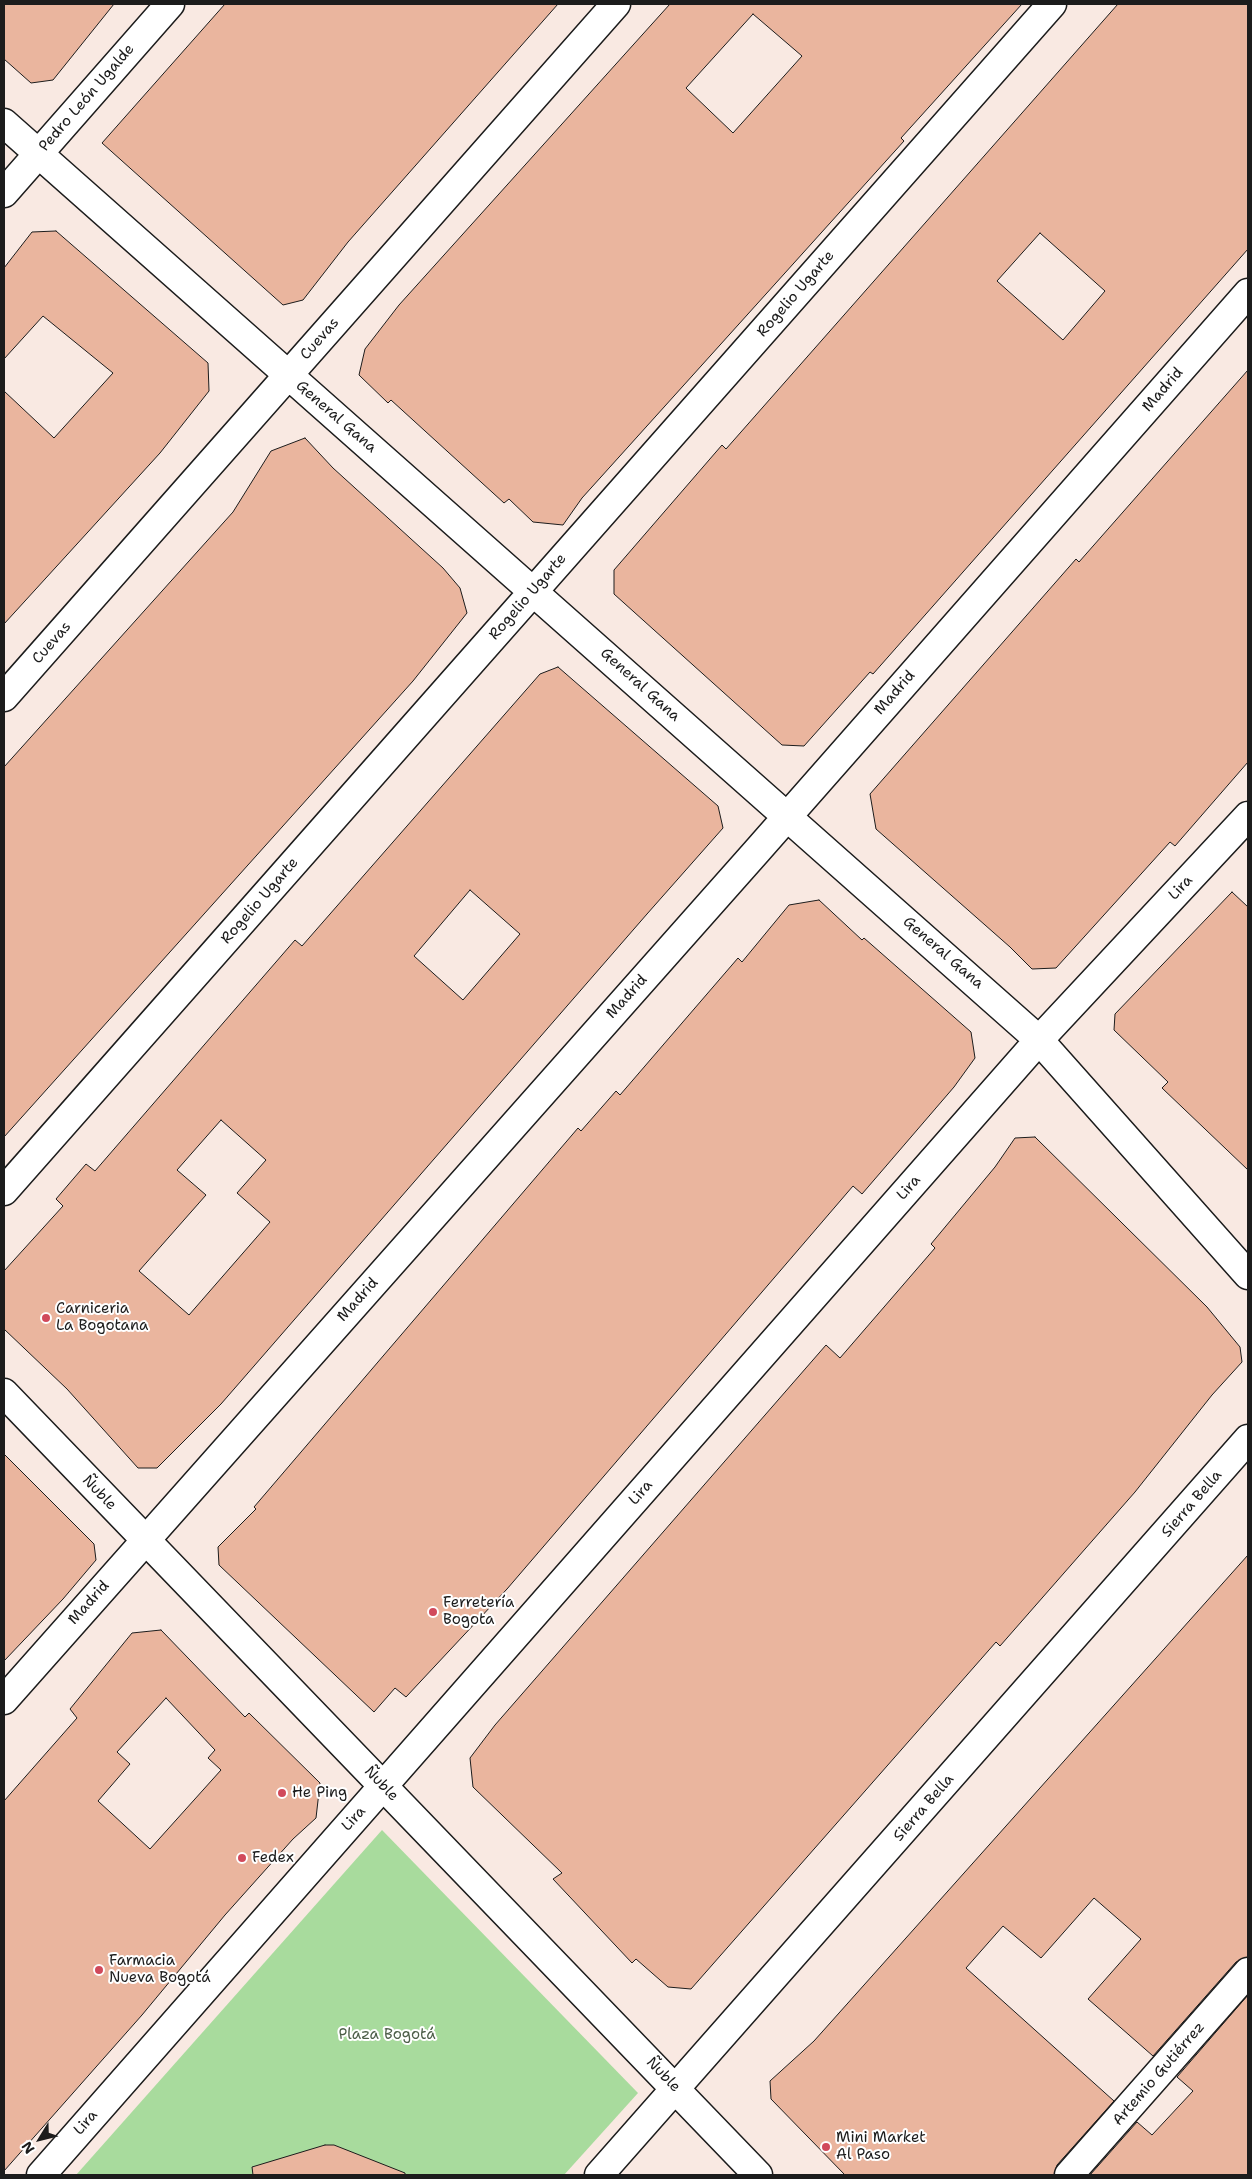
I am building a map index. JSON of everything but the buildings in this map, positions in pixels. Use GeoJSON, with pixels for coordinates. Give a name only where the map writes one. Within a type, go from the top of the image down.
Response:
{"type":"FeatureCollection","features":[{"type":"Feature","properties":{"kind":"street","name":"Pedro León Ugalde"},"geometry":{"type":"LineString","coordinates":[[4,193],[170,4]]}},
{"type":"Feature","properties":{"kind":"street","name":"Cuevas"},"geometry":{"type":"LineString","coordinates":[[4,697],[616,4]]}},
{"type":"Feature","properties":{"kind":"street","name":"Rogelio Ugarte"},"geometry":{"type":"LineString","coordinates":[[4,1191],[1052,4]]}},
{"type":"Feature","properties":{"kind":"street","name":"General Gana"},"geometry":{"type":"LineString","coordinates":[[4,123],[1040,1040],[1248,1275]]}},
{"type":"Feature","properties":{"kind":"street","name":"Madrid"},"geometry":{"type":"LineString","coordinates":[[4,1700],[1248,293]]}},
{"type":"Feature","properties":{"kind":"street","name":"Lira"},"geometry":{"type":"LineString","coordinates":[[40,2175],[1040,1040],[1248,816]]}},
{"type":"Feature","properties":{"kind":"street","name":"Ñuble"},"geometry":{"type":"LineString","coordinates":[[4,1393],[758,2175]]}},
{"type":"Feature","properties":{"kind":"street","name":"Sierra Bella"},"geometry":{"type":"LineString","coordinates":[[599,2175],[1248,1439]]}},
{"type":"Feature","properties":{"kind":"street","name":"Artemio Gutiérrez"},"geometry":{"type":"LineString","coordinates":[[1069,2175],[1248,1972]]}},
{"type":"Feature","properties":{"kind":"green space","name":"Plaza Bogotá"},"geometry":{"type":"Polygon","coordinates":[[[382,1830],[638,2093],[564,2175],[76,2175],[382,1830]]]}},
{"type":"Feature","properties":{"kind":"place","name":"Carniceria La Bogotana"},"geometry":{"type":"Point","coordinates":[46,1318]}},
{"type":"Feature","properties":{"kind":"place","name":"Ferretería Bogota"},"geometry":{"type":"Point","coordinates":[433,1612]}},
{"type":"Feature","properties":{"kind":"place","name":"He Ping"},"geometry":{"type":"Point","coordinates":[282,1793]}},
{"type":"Feature","properties":{"kind":"place","name":"Fedex"},"geometry":{"type":"Point","coordinates":[242,1858]}},
{"type":"Feature","properties":{"kind":"place","name":"Farmacia Nueva Bogotá"},"geometry":{"type":"Point","coordinates":[99,1970]}},
{"type":"Feature","properties":{"kind":"place","name":"Mini Market Al Paso"},"geometry":{"type":"Point","coordinates":[826,2147]}}]}
